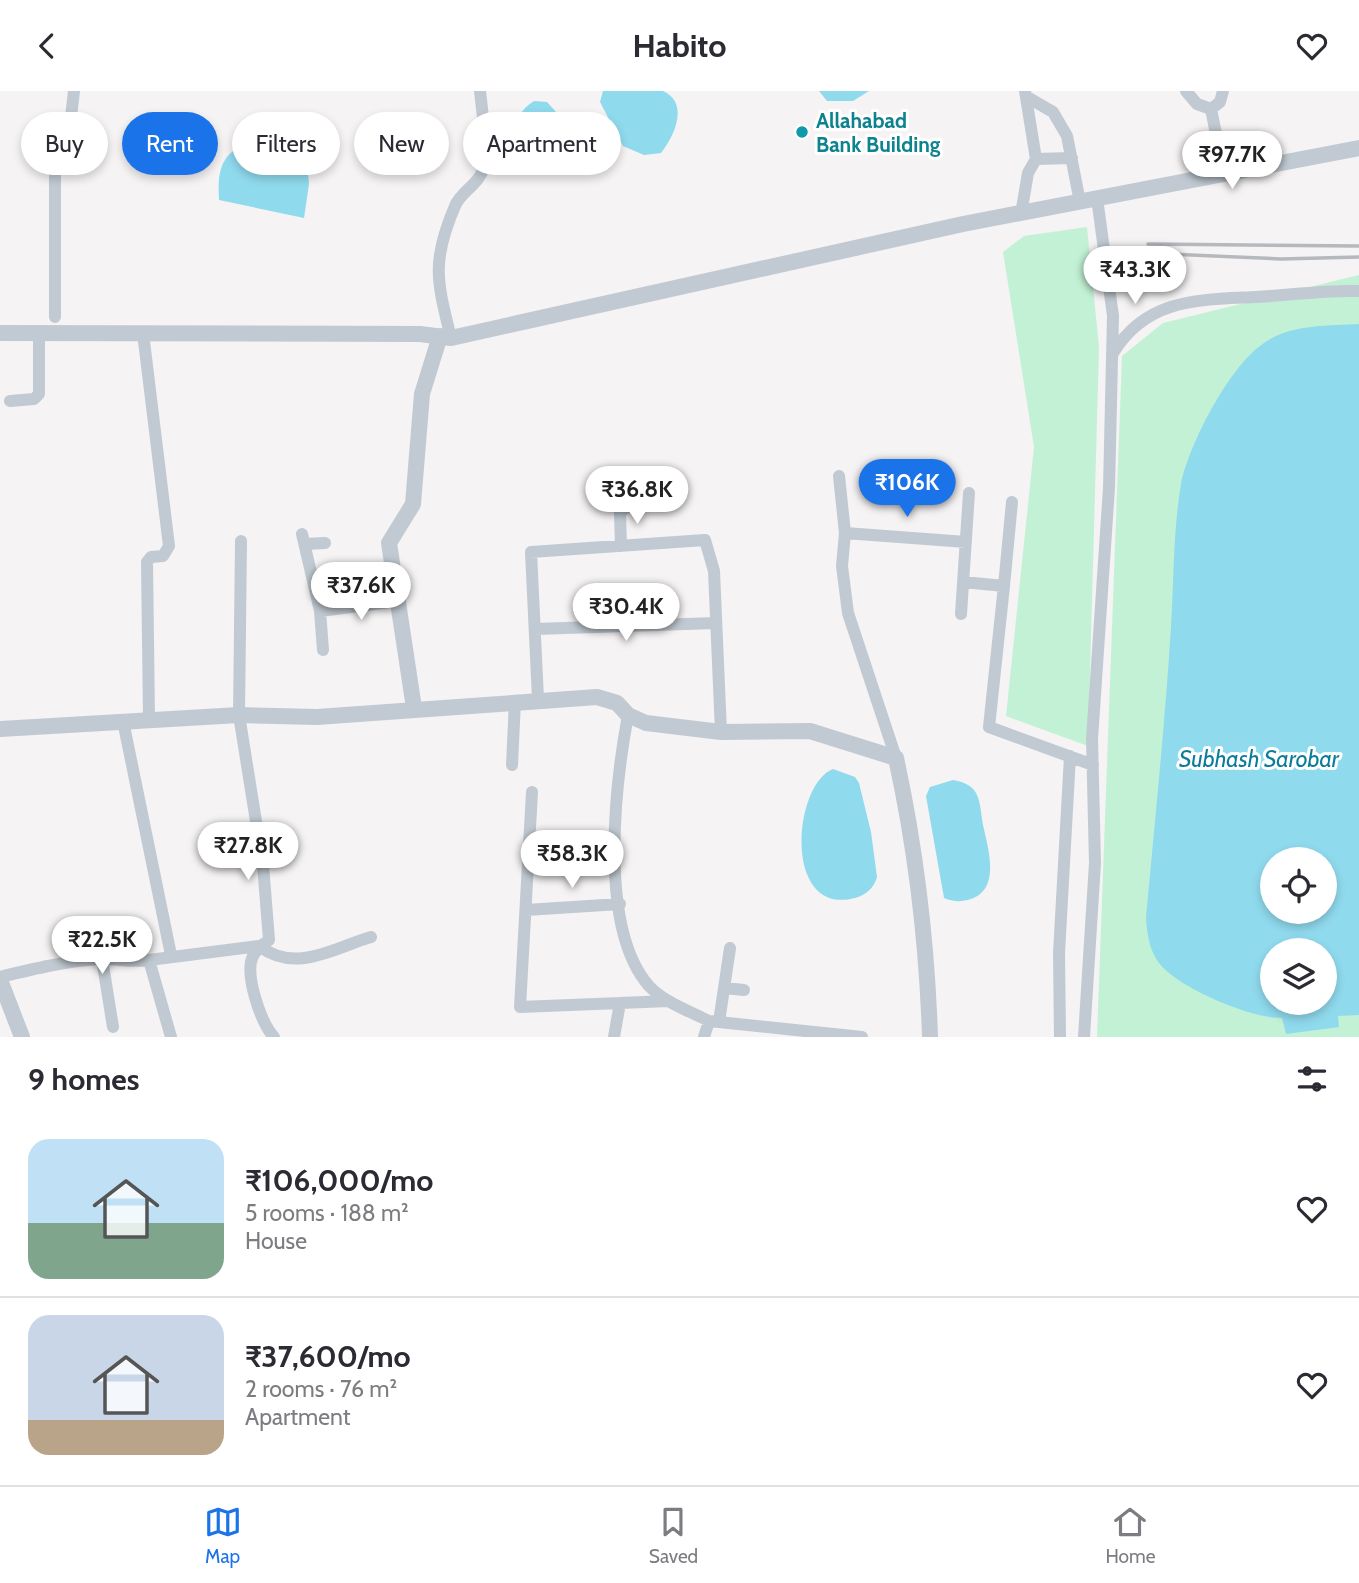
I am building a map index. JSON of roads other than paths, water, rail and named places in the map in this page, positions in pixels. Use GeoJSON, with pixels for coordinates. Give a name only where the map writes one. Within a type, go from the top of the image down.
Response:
{"type":"FeatureCollection","features":[{"type":"Feature","properties":{"kind":"street"},"geometry":{"type":"LineString","coordinates":[[55,317],[55,145],[71,117],[74,91]]}},
{"type":"Feature","properties":{"kind":"street"},"geometry":{"type":"LineString","coordinates":[[414,708],[389,543],[413,505],[422,394],[445,337],[437,258],[455,203],[478,181],[484,165],[480,91],[486,91]]}},
{"type":"Feature","properties":{"kind":"street"},"geometry":{"type":"LineString","coordinates":[[1186,91],[1197,104],[1211,109]]}},
{"type":"Feature","properties":{"kind":"street"},"geometry":{"type":"LineString","coordinates":[[1211,109],[1220,102],[1223,91]]}},
{"type":"Feature","properties":{"kind":"street"},"geometry":{"type":"LineString","coordinates":[[1021,214],[1028,173],[1036,159],[1026,94]]}},
{"type":"Feature","properties":{"kind":"street"},"geometry":{"type":"LineString","coordinates":[[1026,94],[1053,112],[1067,136],[1080,202]]}},
{"type":"Feature","properties":{"kind":"street"},"geometry":{"type":"LineString","coordinates":[[1211,109],[1224,174]]}},
{"type":"Feature","properties":{"kind":"street"},"geometry":{"type":"LineString","coordinates":[[0,333],[445,337],[1097,198],[1359,148]]}},
{"type":"Feature","properties":{"kind":"street"},"geometry":{"type":"LineString","coordinates":[[1036,159],[1072,158]]}},
{"type":"Feature","properties":{"kind":"street"},"geometry":{"type":"LineString","coordinates":[[1084,1037],[1095,863],[1093,765],[1109,488],[1113,316],[1097,198]]}},
{"type":"Feature","properties":{"kind":"street"},"geometry":{"type":"LineString","coordinates":[[1112,353],[1124,334],[1156,311],[1188,301],[1359,291]]}},
{"type":"Feature","properties":{"kind":"street"},"geometry":{"type":"LineString","coordinates":[[10,401],[38,398],[39,333]]}},
{"type":"Feature","properties":{"kind":"street"},"geometry":{"type":"LineString","coordinates":[[143,333],[169,546],[163,556],[151,557],[147,562],[149,719]]}},
{"type":"Feature","properties":{"kind":"street"},"geometry":{"type":"LineString","coordinates":[[839,476],[845,533],[842,566],[848,613],[896,758],[921,909],[930,1037]]}},
{"type":"Feature","properties":{"kind":"street"},"geometry":{"type":"LineString","coordinates":[[961,614],[969,493]]}},
{"type":"Feature","properties":{"kind":"street"},"geometry":{"type":"LineString","coordinates":[[621,546],[620,513],[629,505],[644,501]]}},
{"type":"Feature","properties":{"kind":"street"},"geometry":{"type":"LineString","coordinates":[[1012,502],[989,727],[1093,765]]}},
{"type":"Feature","properties":{"kind":"street"},"geometry":{"type":"LineString","coordinates":[[845,533],[966,542]]}},
{"type":"Feature","properties":{"kind":"street"},"geometry":{"type":"LineString","coordinates":[[323,649],[320,611],[303,539],[324,543]]}},
{"type":"Feature","properties":{"kind":"street"},"geometry":{"type":"LineString","coordinates":[[538,699],[531,552],[705,540],[714,571],[721,732]]}},
{"type":"Feature","properties":{"kind":"street"},"geometry":{"type":"LineString","coordinates":[[22,1037],[0,978],[51,965],[102,959],[130,963],[171,955],[212,955],[259,946],[269,940],[263,865],[239,715],[241,541]]}},
{"type":"Feature","properties":{"kind":"street"},"geometry":{"type":"LineString","coordinates":[[963,582],[1004,586]]}},
{"type":"Feature","properties":{"kind":"street"},"geometry":{"type":"LineString","coordinates":[[320,611],[398,600]]}},
{"type":"Feature","properties":{"kind":"street"},"geometry":{"type":"LineString","coordinates":[[535,629],[716,623]]}},
{"type":"Feature","properties":{"kind":"street"},"geometry":{"type":"LineString","coordinates":[[0,729],[239,715],[317,717],[538,699],[608,698],[628,715],[646,723],[721,732],[810,731],[896,758]]}},
{"type":"Feature","properties":{"kind":"street"},"geometry":{"type":"LineString","coordinates":[[512,765],[514,701]]}},
{"type":"Feature","properties":{"kind":"street"},"geometry":{"type":"LineString","coordinates":[[628,715],[614,827],[620,904],[626,935],[640,972],[657,993],[714,1022],[862,1037]]}},
{"type":"Feature","properties":{"kind":"street"},"geometry":{"type":"LineString","coordinates":[[122,721],[171,955]]}},
{"type":"Feature","properties":{"kind":"street"},"geometry":{"type":"LineString","coordinates":[[1060,1037],[1059,953],[1070,756]]}},
{"type":"Feature","properties":{"kind":"street"},"geometry":{"type":"LineString","coordinates":[[532,792],[520,1007],[669,1001]]}},
{"type":"Feature","properties":{"kind":"street"},"geometry":{"type":"LineString","coordinates":[[526,910],[620,904]]}},
{"type":"Feature","properties":{"kind":"street"},"geometry":{"type":"LineString","coordinates":[[259,946],[289,959],[312,959],[371,937]]}},
{"type":"Feature","properties":{"kind":"street"},"geometry":{"type":"LineString","coordinates":[[259,946],[251,959],[256,1005],[267,1035]]}},
{"type":"Feature","properties":{"kind":"street"},"geometry":{"type":"LineString","coordinates":[[704,1037],[714,1022],[724,988],[730,948]]}},
{"type":"Feature","properties":{"kind":"street"},"geometry":{"type":"LineString","coordinates":[[102,959],[113,1027]]}},
{"type":"Feature","properties":{"kind":"street"},"geometry":{"type":"LineString","coordinates":[[149,960],[171,1037]]}},
{"type":"Feature","properties":{"kind":"street"},"geometry":{"type":"LineString","coordinates":[[724,988],[744,990]]}},
{"type":"Feature","properties":{"kind":"street"},"geometry":{"type":"LineString","coordinates":[[614,1037],[620,1003]]}},
{"type":"Feature","properties":{"kind":"water"},"geometry":{"type":"Polygon","coordinates":[[[603,91],[663,91],[676,103],[678,112],[671,138],[661,153],[644,155],[623,146],[621,112],[605,112],[600,102],[603,91]]]}},
{"type":"Feature","properties":{"kind":"water"},"geometry":{"type":"Polygon","coordinates":[[[819,91],[869,91],[853,101],[827,101],[819,91]]]}},
{"type":"Feature","properties":{"kind":"water"},"geometry":{"type":"Polygon","coordinates":[[[534,101],[547,102],[556,112],[522,112],[534,101]]]}},
{"type":"Feature","properties":{"kind":"water"},"geometry":{"type":"Polygon","coordinates":[[[232,152],[232,175],[308,175],[304,218],[219,200],[219,177],[227,157],[232,152]]]}},
{"type":"Feature","properties":{"kind":"water","name":"Subhash Sarobar"},"geometry":{"type":"Polygon","coordinates":[[[1359,324],[1359,1015],[1338,1016],[1339,1027],[1286,1034],[1282,1018],[1261,1015],[1337,1015],[1337,938],[1260,938],[1260,1015],[1235,1008],[1198,992],[1169,973],[1153,953],[1146,917],[1166,699],[1176,519],[1186,467],[1213,405],[1253,352],[1277,335],[1323,326],[1359,324]]]}},
{"type":"Feature","properties":{"kind":"water"},"geometry":{"type":"Polygon","coordinates":[[[833,769],[855,777],[859,783],[871,832],[877,877],[869,891],[855,898],[831,899],[815,888],[805,869],[803,821],[809,798],[819,780],[833,769]]]}},
{"type":"Feature","properties":{"kind":"water"},"geometry":{"type":"Polygon","coordinates":[[[953,780],[969,785],[978,797],[990,867],[986,886],[980,894],[961,901],[944,898],[926,796],[930,787],[953,780]]]}},
{"type":"Feature","properties":{"kind":"railway"},"geometry":{"type":"LineString","coordinates":[[1148,244],[1359,246]]}},
{"type":"Feature","properties":{"kind":"railway"},"geometry":{"type":"LineString","coordinates":[[1146,253],[1281,259],[1359,257]]}},
{"type":"Feature","properties":{"kind":"place","name":"Allahabad Bank Building"},"geometry":{"type":"Point","coordinates":[802,132]}}]}
